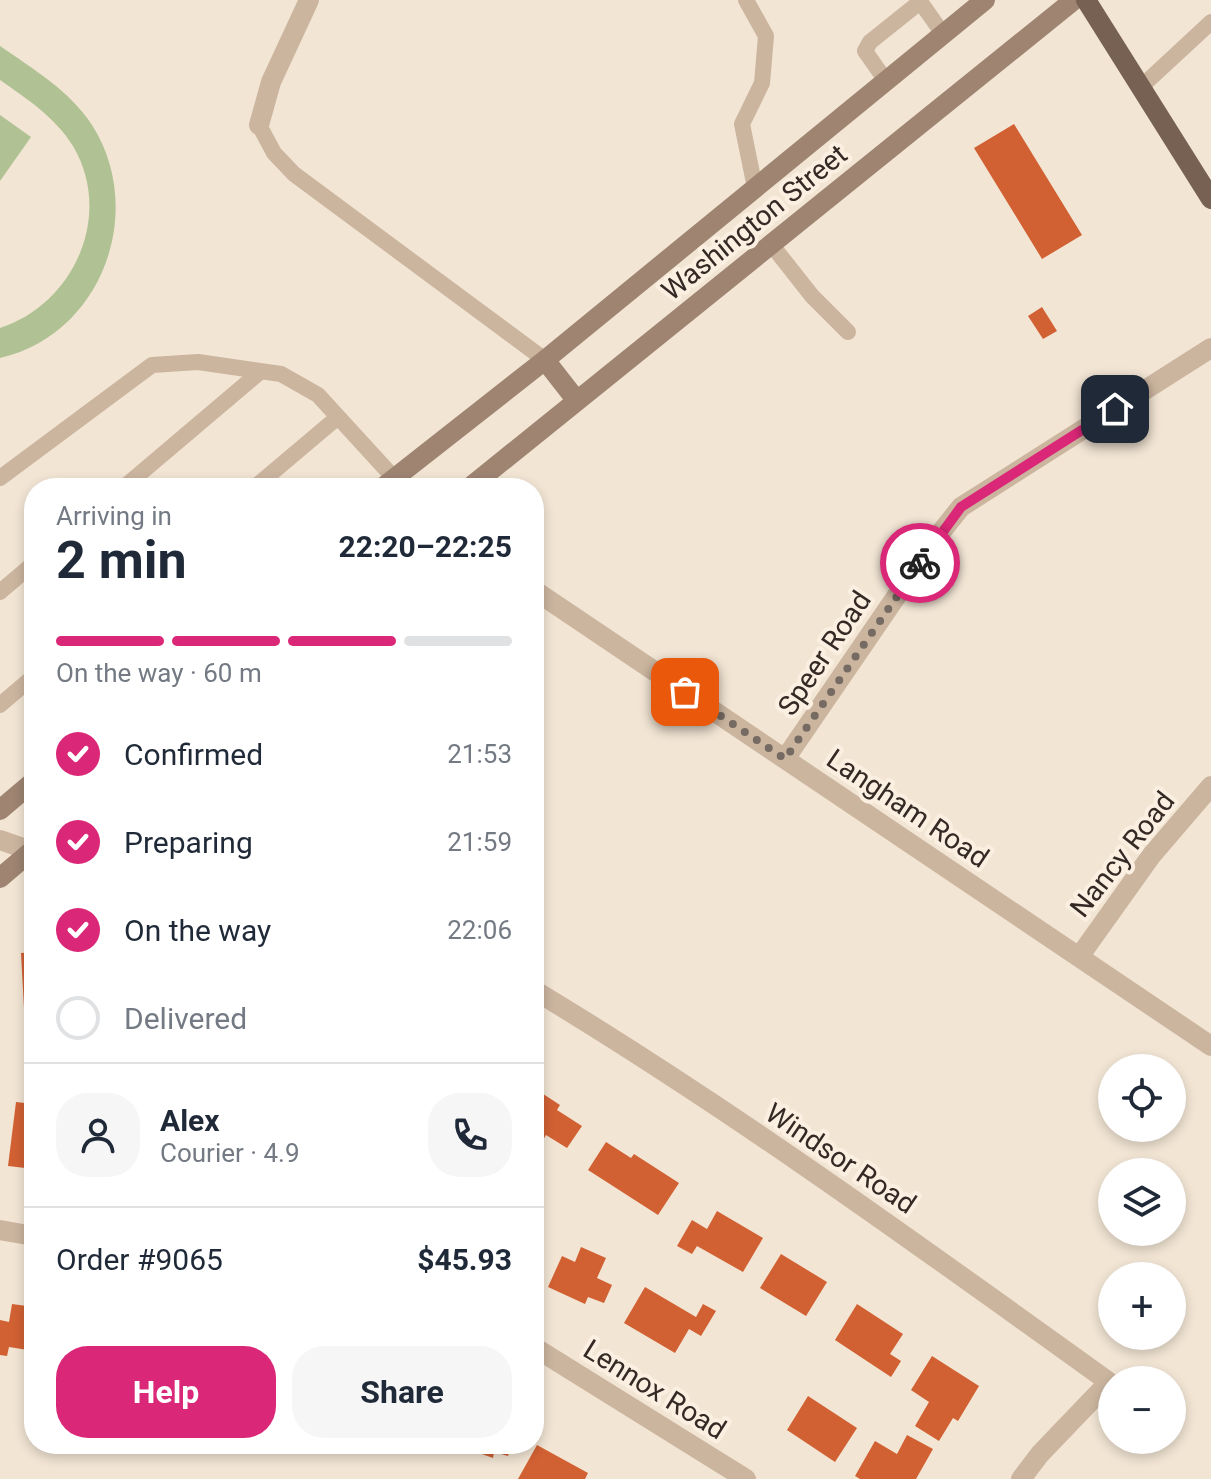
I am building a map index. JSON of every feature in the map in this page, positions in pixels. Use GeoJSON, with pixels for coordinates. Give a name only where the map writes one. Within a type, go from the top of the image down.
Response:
{"type":"FeatureCollection","features":[{"type":"Feature","properties":{"kind":"main road","name":"Washington Street"},"geometry":{"type":"LineString","coordinates":[[401,478],[985,0]]}},
{"type":"Feature","properties":{"kind":"main road","name":"Washington Street"},"geometry":{"type":"LineString","coordinates":[[481,478],[1074,0]]}},
{"type":"Feature","properties":{"kind":"main road"},"geometry":{"type":"LineString","coordinates":[[1086,0],[1211,199]]}},
{"type":"Feature","properties":{"kind":"main road"},"geometry":{"type":"LineString","coordinates":[[545,360],[577,401]]}},
{"type":"Feature","properties":{"kind":"main road"},"geometry":{"type":"LineString","coordinates":[[0,809],[24,789]]}},
{"type":"Feature","properties":{"kind":"main road"},"geometry":{"type":"LineString","coordinates":[[0,878],[24,858]]}},
{"type":"Feature","properties":{"kind":"street"},"geometry":{"type":"LineString","coordinates":[[259,125],[271,82],[309,0]]}},
{"type":"Feature","properties":{"kind":"street","name":"Speer Road"},"geometry":{"type":"LineString","coordinates":[[785,759],[937,537],[961,507],[1211,348]]}},
{"type":"Feature","properties":{"kind":"street","name":"Langham Road"},"geometry":{"type":"LineString","coordinates":[[544,597],[1211,1046]]}},
{"type":"Feature","properties":{"kind":"street","name":"Nancy Road"},"geometry":{"type":"LineString","coordinates":[[1079,957],[1151,856],[1211,786]]}},
{"type":"Feature","properties":{"kind":"street"},"geometry":{"type":"LineString","coordinates":[[0,840],[24,848]]}},
{"type":"Feature","properties":{"kind":"street","name":"Windsor Road"},"geometry":{"type":"LineString","coordinates":[[544,996],[617,1040],[850,1196],[1109,1382],[1040,1454],[1021,1479]]}},
{"type":"Feature","properties":{"kind":"street"},"geometry":{"type":"LineString","coordinates":[[0,1230],[24,1234]]}},
{"type":"Feature","properties":{"kind":"street","name":"Lennox Road"},"geometry":{"type":"LineString","coordinates":[[544,1353],[746,1479]]}},
{"type":"Feature","properties":{"kind":"lane"},"geometry":{"type":"LineString","coordinates":[[746,0],[766,36],[762,83],[742,124],[755,188]]}},
{"type":"Feature","properties":{"kind":"lane"},"geometry":{"type":"LineString","coordinates":[[886,81],[865,51],[870,42],[920,1],[943,34]]}},
{"type":"Feature","properties":{"kind":"lane"},"geometry":{"type":"LineString","coordinates":[[1141,87],[1211,22]]}},
{"type":"Feature","properties":{"kind":"lane"},"geometry":{"type":"LineString","coordinates":[[259,125],[274,153],[294,174],[545,360]]}},
{"type":"Feature","properties":{"kind":"lane"},"geometry":{"type":"LineString","coordinates":[[771,244],[812,296],[848,332]]}},
{"type":"Feature","properties":{"kind":"lane"},"geometry":{"type":"LineString","coordinates":[[0,478],[152,365],[198,362],[281,374],[318,395],[386,478]]}},
{"type":"Feature","properties":{"kind":"lane"},"geometry":{"type":"LineString","coordinates":[[135,478],[261,371]]}},
{"type":"Feature","properties":{"kind":"lane"},"geometry":{"type":"LineString","coordinates":[[266,478],[338,417]]}},
{"type":"Feature","properties":{"kind":"lane"},"geometry":{"type":"LineString","coordinates":[[0,592],[24,572]]}},
{"type":"Feature","properties":{"kind":"lane"},"geometry":{"type":"LineString","coordinates":[[0,705],[24,685]]}},
{"type":"Feature","properties":{"kind":"green space"},"geometry":{"type":"Polygon","coordinates":[[[0,46],[50,81],[83,112],[108,159],[115,194],[114,230],[105,265],[88,297],[65,324],[35,345],[0,358],[0,328],[26,316],[48,299],[66,278],[80,254],[87,228],[89,200],[85,173],[66,136],[40,109],[0,80],[0,46]]]}},
{"type":"Feature","properties":{"kind":"green space"},"geometry":{"type":"Polygon","coordinates":[[[0,115],[31,137],[0,181],[0,115]]]}},
{"type":"Feature","properties":{"kind":"building"},"geometry":{"type":"Polygon","coordinates":[[[1014,124],[1082,235],[1042,259],[974,148],[1014,124]]]}},
{"type":"Feature","properties":{"kind":"building"},"geometry":{"type":"Polygon","coordinates":[[[1042,307],[1057,331],[1043,339],[1028,316],[1042,307]]]}},
{"type":"Feature","properties":{"kind":"building"},"geometry":{"type":"Polygon","coordinates":[[[21,953],[24,953],[24,1008],[21,953]]]}},
{"type":"Feature","properties":{"kind":"building"},"geometry":{"type":"Polygon","coordinates":[[[544,1095],[560,1105],[557,1110],[582,1126],[567,1148],[546,1135],[544,1138],[544,1095]]]}},
{"type":"Feature","properties":{"kind":"building"},"geometry":{"type":"Polygon","coordinates":[[[16,1102],[24,1103],[24,1168],[8,1166],[16,1102]]]}},
{"type":"Feature","properties":{"kind":"building"},"geometry":{"type":"Polygon","coordinates":[[[606,1142],[631,1158],[634,1154],[679,1183],[658,1215],[588,1170],[606,1142]]]}},
{"type":"Feature","properties":{"kind":"building"},"geometry":{"type":"Polygon","coordinates":[[[717,1211],[763,1238],[743,1272],[697,1246],[692,1254],[677,1246],[692,1220],[707,1229],[717,1211]]]}},
{"type":"Feature","properties":{"kind":"building"},"geometry":{"type":"Polygon","coordinates":[[[581,1247],[606,1258],[597,1278],[612,1285],[604,1303],[588,1297],[585,1304],[548,1287],[562,1256],[575,1262],[581,1247]]]}},
{"type":"Feature","properties":{"kind":"building"},"geometry":{"type":"Polygon","coordinates":[[[781,1254],[827,1282],[806,1316],[760,1288],[781,1254]]]}},
{"type":"Feature","properties":{"kind":"building"},"geometry":{"type":"Polygon","coordinates":[[[645,1287],[696,1317],[703,1304],[716,1311],[701,1336],[689,1329],[675,1353],[624,1323],[645,1287]]]}},
{"type":"Feature","properties":{"kind":"building"},"geometry":{"type":"Polygon","coordinates":[[[12,1304],[24,1306],[24,1349],[9,1347],[7,1356],[0,1355],[0,1320],[9,1322],[12,1304]]]}},
{"type":"Feature","properties":{"kind":"building"},"geometry":{"type":"Polygon","coordinates":[[[857,1304],[903,1334],[890,1354],[901,1361],[891,1377],[835,1340],[857,1304]]]}},
{"type":"Feature","properties":{"kind":"building"},"geometry":{"type":"Polygon","coordinates":[[[932,1356],[979,1386],[958,1421],[953,1418],[939,1441],[915,1426],[929,1402],[911,1390],[932,1356]]]}},
{"type":"Feature","properties":{"kind":"building"},"geometry":{"type":"Polygon","coordinates":[[[808,1396],[857,1428],[835,1462],[787,1430],[808,1396]]]}},
{"type":"Feature","properties":{"kind":"building"},"geometry":{"type":"Polygon","coordinates":[[[907,1435],[933,1449],[916,1479],[860,1479],[855,1476],[875,1441],[897,1454],[907,1435]]]}},
{"type":"Feature","properties":{"kind":"building"},"geometry":{"type":"Polygon","coordinates":[[[544,1449],[588,1473],[585,1479],[518,1479],[532,1454],[544,1454],[544,1449]]]}},
{"type":"Feature","properties":{"kind":"way so far"},"geometry":{"type":"LineString","coordinates":[[685,692],[785,759],[920,563]]}},
{"type":"Feature","properties":{"kind":"route"},"geometry":{"type":"LineString","coordinates":[[920,563],[961,507],[1115,409]]}}]}
